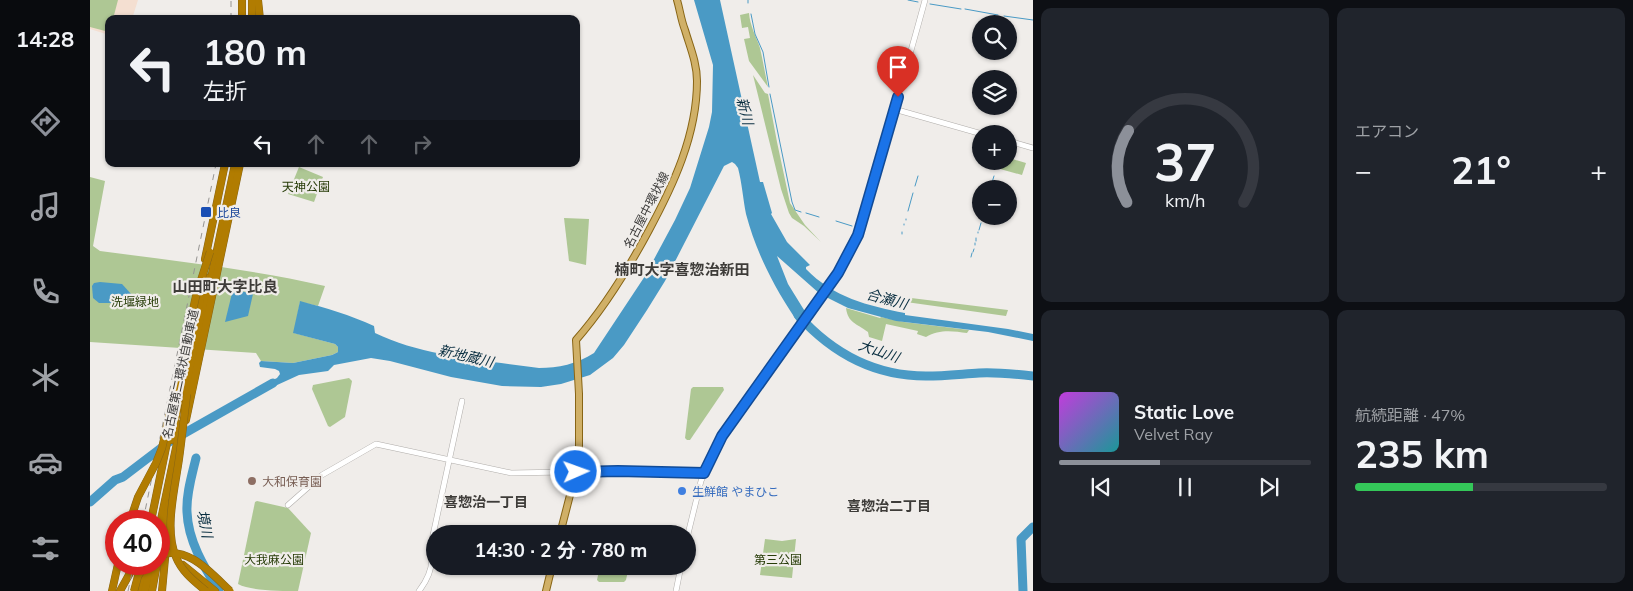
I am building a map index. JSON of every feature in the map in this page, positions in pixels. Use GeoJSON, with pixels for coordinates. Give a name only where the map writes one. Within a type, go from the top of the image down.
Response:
{"type":"FeatureCollection","features":[{"type":"Feature","properties":{"kind":"highway"},"geometry":{"type":"LineString","coordinates":[[243,15],[244,0]]}},
{"type":"Feature","properties":{"kind":"highway"},"geometry":{"type":"LineString","coordinates":[[252,0],[252,15]]}},
{"type":"Feature","properties":{"kind":"highway"},"geometry":{"type":"LineString","coordinates":[[258,0],[258,15]]}},
{"type":"Feature","properties":{"kind":"highway"},"geometry":{"type":"LineString","coordinates":[[153,510],[226,167]]}},
{"type":"Feature","properties":{"kind":"highway","name":"名古屋第二環状自動車道"},"geometry":{"type":"LineString","coordinates":[[153,510],[210,252],[226,167]]}},
{"type":"Feature","properties":{"kind":"highway","name":"名古屋第二環状自動車道"},"geometry":{"type":"LineString","coordinates":[[163,510],[234,167]]}},
{"type":"Feature","properties":{"kind":"highway"},"geometry":{"type":"LineString","coordinates":[[169,510],[175,473],[222,248],[241,167]]}},
{"type":"Feature","properties":{"kind":"highway"},"geometry":{"type":"LineString","coordinates":[[134,510],[162,448],[196,296],[210,252]]}},
{"type":"Feature","properties":{"kind":"highway"},"geometry":{"type":"LineString","coordinates":[[187,394],[172,516],[172,542],[180,565],[206,591]]}},
{"type":"Feature","properties":{"kind":"highway"},"geometry":{"type":"LineString","coordinates":[[172,542],[177,557],[186,568],[215,591]]}},
{"type":"Feature","properties":{"kind":"highway"},"geometry":{"type":"LineString","coordinates":[[170,553],[189,557],[203,566],[230,591]]}},
{"type":"Feature","properties":{"kind":"highway"},"geometry":{"type":"LineString","coordinates":[[112,591],[116,575]]}},
{"type":"Feature","properties":{"kind":"highway"},"geometry":{"type":"LineString","coordinates":[[118,591],[120,575]]}},
{"type":"Feature","properties":{"kind":"highway"},"geometry":{"type":"LineString","coordinates":[[118,591],[128,575]]}},
{"type":"Feature","properties":{"kind":"highway"},"geometry":{"type":"LineString","coordinates":[[136,591],[138,575]]}},
{"type":"Feature","properties":{"kind":"highway"},"geometry":{"type":"LineString","coordinates":[[145,591],[149,575]]}},
{"type":"Feature","properties":{"kind":"highway"},"geometry":{"type":"LineString","coordinates":[[152,591],[155,575]]}},
{"type":"Feature","properties":{"kind":"highway"},"geometry":{"type":"LineString","coordinates":[[162,591],[163,575]]}},
{"type":"Feature","properties":{"kind":"main road","name":"名古屋中環状線"},"geometry":{"type":"LineString","coordinates":[[562,525],[576,472],[579,450],[579,394],[576,340],[603,308],[616,288],[662,206],[679,169],[694,113],[697,80],[696,68],[677,0]]}},
{"type":"Feature","properties":{"kind":"main road"},"geometry":{"type":"LineString","coordinates":[[546,591],[550,575]]}},
{"type":"Feature","properties":{"kind":"street"},"geometry":{"type":"LineString","coordinates":[[690,525],[701,481],[720,440],[757,385],[838,273],[858,235],[925,0]]}},
{"type":"Feature","properties":{"kind":"street"},"geometry":{"type":"LineString","coordinates":[[894,109],[972,131]]}},
{"type":"Feature","properties":{"kind":"street"},"geometry":{"type":"LineString","coordinates":[[1017,143],[1033,148]]}},
{"type":"Feature","properties":{"kind":"street"},"geometry":{"type":"LineString","coordinates":[[420,591],[431,569],[432,554],[430,549],[462,402]]}},
{"type":"Feature","properties":{"kind":"street"},"geometry":{"type":"LineString","coordinates":[[288,505],[322,475],[376,444],[511,473],[618,471],[704,473]]}},
{"type":"Feature","properties":{"kind":"street"},"geometry":{"type":"LineString","coordinates":[[676,591],[679,575]]}},
{"type":"Feature","properties":{"kind":"shaded area"},"geometry":{"type":"Polygon","coordinates":[[[90,0],[138,0],[133,15],[105,15],[105,34],[90,29],[90,0]]]}},
{"type":"Feature","properties":{"kind":"green space"},"geometry":{"type":"Polygon","coordinates":[[[90,0],[118,0],[114,15],[105,15],[105,31],[90,27],[90,0]]]}},
{"type":"Feature","properties":{"kind":"green space"},"geometry":{"type":"Polygon","coordinates":[[[749,13],[760,48],[768,87],[749,61],[744,39],[750,38],[748,27],[742,28],[740,15],[749,13]]]}},
{"type":"Feature","properties":{"kind":"green space"},"geometry":{"type":"Polygon","coordinates":[[[753,75],[765,93],[768,94],[790,203],[805,225],[821,242],[792,218],[789,213],[781,189],[753,75]]]}},
{"type":"Feature","properties":{"kind":"green space"},"geometry":{"type":"Polygon","coordinates":[[[1017,160],[1026,163],[1022,175],[1004,170],[1017,170],[1017,160]]]}},
{"type":"Feature","properties":{"kind":"green space","name":"天神公園"},"geometry":{"type":"Polygon","coordinates":[[[299,167],[323,177],[314,202],[288,194],[299,167]]]}},
{"type":"Feature","properties":{"kind":"green space","name":"洗堰緑地"},"geometry":{"type":"Polygon","coordinates":[[[90,177],[105,181],[93,246],[100,251],[241,270],[325,286],[318,306],[300,302],[294,333],[335,344],[338,347],[338,352],[293,363],[261,361],[256,353],[90,342],[90,177]]]}},
{"type":"Feature","properties":{"kind":"green space"},"geometry":{"type":"Polygon","coordinates":[[[564,218],[589,219],[586,265],[569,261],[564,218]]]}},
{"type":"Feature","properties":{"kind":"green space"},"geometry":{"type":"Polygon","coordinates":[[[885,290],[903,297],[1008,310],[1006,316],[906,302],[883,294],[885,290]]]}},
{"type":"Feature","properties":{"kind":"green space"},"geometry":{"type":"Polygon","coordinates":[[[846,308],[880,318],[969,330],[967,333],[951,331],[931,334],[926,337],[917,334],[918,331],[886,324],[882,341],[869,337],[868,332],[851,320],[846,308]]]}},
{"type":"Feature","properties":{"kind":"green space"},"geometry":{"type":"Polygon","coordinates":[[[349,378],[352,381],[345,417],[330,427],[312,389],[313,385],[349,378]]]}},
{"type":"Feature","properties":{"kind":"green space"},"geometry":{"type":"Polygon","coordinates":[[[693,387],[723,387],[724,390],[690,440],[687,440],[685,438],[691,389],[693,387]]]}},
{"type":"Feature","properties":{"kind":"green space","name":"大我麻公園"},"geometry":{"type":"Polygon","coordinates":[[[255,502],[288,508],[311,533],[298,591],[275,591],[238,584],[255,502]]]}},
{"type":"Feature","properties":{"kind":"green space","name":"第三公園"},"geometry":{"type":"Polygon","coordinates":[[[765,539],[782,541],[796,539],[792,578],[760,575],[765,539]]]}},
{"type":"Feature","properties":{"kind":"green space"},"geometry":{"type":"Polygon","coordinates":[[[598,575],[627,575],[624,582],[599,582],[597,580],[598,575]]]}},
{"type":"Feature","properties":{"kind":"water"},"geometry":{"type":"Polygon","coordinates":[[[694,0],[720,0],[760,182],[763,182],[771,214],[787,242],[810,265],[806,269],[828,287],[852,299],[905,313],[905,315],[1033,334],[1033,341],[988,332],[896,321],[848,308],[820,294],[777,256],[788,284],[809,318],[801,327],[776,287],[762,259],[746,214],[738,168],[732,162],[724,166],[665,281],[624,345],[613,358],[590,375],[561,384],[541,387],[502,386],[451,377],[371,358],[334,365],[328,371],[299,375],[264,391],[261,386],[277,378],[280,374],[275,369],[260,367],[259,363],[261,361],[293,363],[338,352],[338,347],[335,344],[293,333],[300,301],[365,322],[374,326],[375,333],[434,353],[539,368],[567,365],[594,353],[645,276],[675,220],[690,188],[709,127],[712,112],[713,65],[694,0]]]}},
{"type":"Feature","properties":{"kind":"water"},"geometry":{"type":"Polygon","coordinates":[[[94,283],[122,284],[132,295],[123,303],[99,303],[93,298],[92,286],[94,283]]]}},
{"type":"Feature","properties":{"kind":"water"},"geometry":{"type":"Polygon","coordinates":[[[233,289],[253,294],[248,316],[225,322],[233,289]]]}},
{"type":"Feature","properties":{"kind":"waterway"},"geometry":{"type":"LineString","coordinates":[[908,0],[918,2]]}},
{"type":"Feature","properties":{"kind":"waterway"},"geometry":{"type":"LineString","coordinates":[[930,4],[961,9]]}},
{"type":"Feature","properties":{"kind":"waterway"},"geometry":{"type":"LineString","coordinates":[[965,9],[998,15]]}},
{"type":"Feature","properties":{"kind":"waterway"},"geometry":{"type":"LineString","coordinates":[[751,14],[755,34],[763,52],[769,87]]}},
{"type":"Feature","properties":{"kind":"waterway"},"geometry":{"type":"LineString","coordinates":[[1017,18],[1033,20]]}},
{"type":"Feature","properties":{"kind":"waterway"},"geometry":{"type":"LineString","coordinates":[[770,94],[792,202],[795,210],[801,212]]}},
{"type":"Feature","properties":{"kind":"waterway"},"geometry":{"type":"LineString","coordinates":[[915,186],[918,176]]}},
{"type":"Feature","properties":{"kind":"waterway"},"geometry":{"type":"LineString","coordinates":[[993,180],[994,176]]}},
{"type":"Feature","properties":{"kind":"waterway"},"geometry":{"type":"LineString","coordinates":[[908,211],[913,193]]}},
{"type":"Feature","properties":{"kind":"waterway"},"geometry":{"type":"LineString","coordinates":[[806,213],[819,217]]}},
{"type":"Feature","properties":{"kind":"waterway"},"geometry":{"type":"LineString","coordinates":[[836,221],[852,226]]}},
{"type":"Feature","properties":{"kind":"waterway"},"geometry":{"type":"LineString","coordinates":[[979,230],[980,225]]}},
{"type":"Feature","properties":{"kind":"waterway"},"geometry":{"type":"LineString","coordinates":[[971,257],[972,253]]}},
{"type":"Feature","properties":{"kind":"waterway","name":"大山川"},"geometry":{"type":"LineString","coordinates":[[798,315],[811,329],[840,351],[872,367],[889,372],[926,376],[986,373],[1033,376]]}},
{"type":"Feature","properties":{"kind":"waterway","name":"新地蔵川"},"geometry":{"type":"LineString","coordinates":[[90,502],[115,480],[123,477],[169,442],[273,383]]}},
{"type":"Feature","properties":{"kind":"waterway","name":"境川"},"geometry":{"type":"LineString","coordinates":[[196,458],[187,498],[188,523],[198,553],[219,591]]}},
{"type":"Feature","properties":{"kind":"waterway"},"geometry":{"type":"LineString","coordinates":[[1023,591],[1021,539],[1033,527]]}},
{"type":"Feature","properties":{"kind":"railway"},"geometry":{"type":"LineString","coordinates":[[231,0],[231,15]]}},
{"type":"Feature","properties":{"kind":"railway"},"geometry":{"type":"LineString","coordinates":[[145,510],[215,167]]}},
{"type":"Feature","properties":{"kind":"railway"},"geometry":{"type":"LineString","coordinates":[[128,591],[132,575]]}},
{"type":"Feature","properties":{"kind":"place","name":"比良"},"geometry":{"type":"Point","coordinates":[206,212]}},
{"type":"Feature","properties":{"kind":"place","name":"大和保育園"},"geometry":{"type":"Point","coordinates":[252,481]}},
{"type":"Feature","properties":{"kind":"place","name":"生鮮館 やまひこ"},"geometry":{"type":"Point","coordinates":[682,491]}},
{"type":"Feature","properties":{"kind":"district","name":"楠町大字喜惣治新田"},"geometry":{"type":"Point","coordinates":[682,269]}},
{"type":"Feature","properties":{"kind":"district","name":"山田町大字比良"},"geometry":{"type":"Point","coordinates":[225,286]}},
{"type":"Feature","properties":{"kind":"district","name":"喜惣治一丁目"},"geometry":{"type":"Point","coordinates":[486,502]}},
{"type":"Feature","properties":{"kind":"district","name":"喜惣治二丁目"},"geometry":{"type":"Point","coordinates":[889,506]}},
{"type":"Feature","properties":{"kind":"route"},"geometry":{"type":"LineString","coordinates":[[576,472],[704,473],[722,436],[838,273],[852,249],[858,235],[898,97]]}},
{"type":"Feature","properties":{"kind":"water label","name":"新川"},"geometry":{"type":"Point","coordinates":[745,111]}},
{"type":"Feature","properties":{"kind":"water label","name":"合瀬川"},"geometry":{"type":"Point","coordinates":[887,299]}}]}
